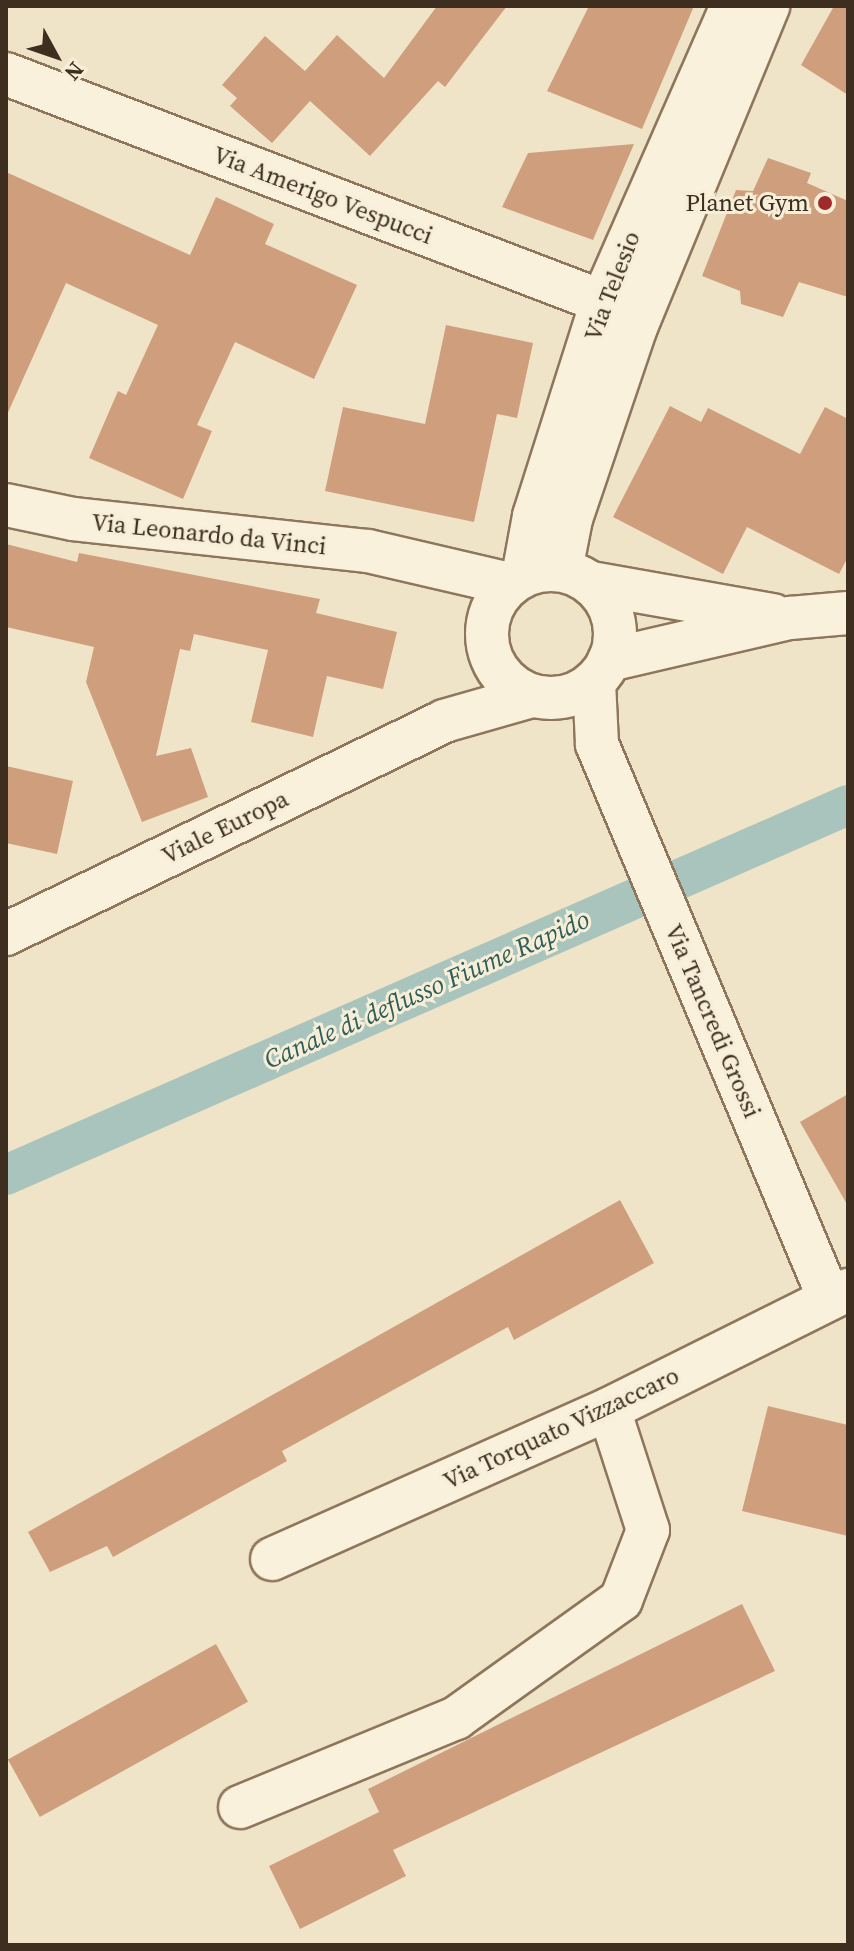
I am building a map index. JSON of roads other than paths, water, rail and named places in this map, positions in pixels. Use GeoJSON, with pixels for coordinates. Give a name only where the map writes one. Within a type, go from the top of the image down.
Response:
{"type":"FeatureCollection","features":[{"type":"Feature","properties":{"kind":"street","name":"Via Telesio"},"geometry":{"type":"LineString","coordinates":[[546,578],[571,519],[621,309],[732,6]]}},
{"type":"Feature","properties":{"kind":"street","name":"Via Telesio"},"geometry":{"type":"LineString","coordinates":[[621,309],[768,6]]}},
{"type":"Feature","properties":{"kind":"street","name":"Via Amerigo Vespucci"},"geometry":{"type":"LineString","coordinates":[[6,74],[621,309]]}},
{"type":"Feature","properties":{"kind":"street","name":"Via Leonardo da Vinci"},"geometry":{"type":"LineString","coordinates":[[6,505],[73,519],[546,578],[790,618]]}},
{"type":"Feature","properties":{"kind":"street","name":"Via Leonardo da Vinci"},"geometry":{"type":"LineString","coordinates":[[412,559],[445,580],[470,605],[491,654]]}},
{"type":"Feature","properties":{"kind":"street"},"geometry":{"type":"LineString","coordinates":[[602,671],[614,619],[546,578],[488,621],[491,654],[510,684],[543,697],[602,671],[790,618],[848,613]]}},
{"type":"Feature","properties":{"kind":"street","name":"Viale Europa"},"geometry":{"type":"LineString","coordinates":[[444,721],[491,654]]}},
{"type":"Feature","properties":{"kind":"street","name":"Via Tancredi Grossi"},"geometry":{"type":"LineString","coordinates":[[602,671],[597,744],[680,943],[838,1294]]}},
{"type":"Feature","properties":{"kind":"street","name":"Viale Europa"},"geometry":{"type":"LineString","coordinates":[[6,934],[444,721],[543,697]]}},
{"type":"Feature","properties":{"kind":"street","name":"Via Tancredi Grossi"},"geometry":{"type":"LineString","coordinates":[[543,697],[597,744]]}},
{"type":"Feature","properties":{"kind":"street","name":"Via Torquato Vizzaccaro"},"geometry":{"type":"LineString","coordinates":[[272,1559],[609,1409],[838,1294]]}},
{"type":"Feature","properties":{"kind":"street"},"geometry":{"type":"LineString","coordinates":[[240,1807],[456,1718],[621,1600],[648,1530],[609,1409]]}},
{"type":"Feature","properties":{"kind":"waterway","name":"Canale di deflusso Fiume Rapido"},"geometry":{"type":"LineString","coordinates":[[6,1175],[848,805]]}},
{"type":"Feature","properties":{"kind":"place","name":"Planet Gym"},"geometry":{"type":"Point","coordinates":[825,203]}}]}
